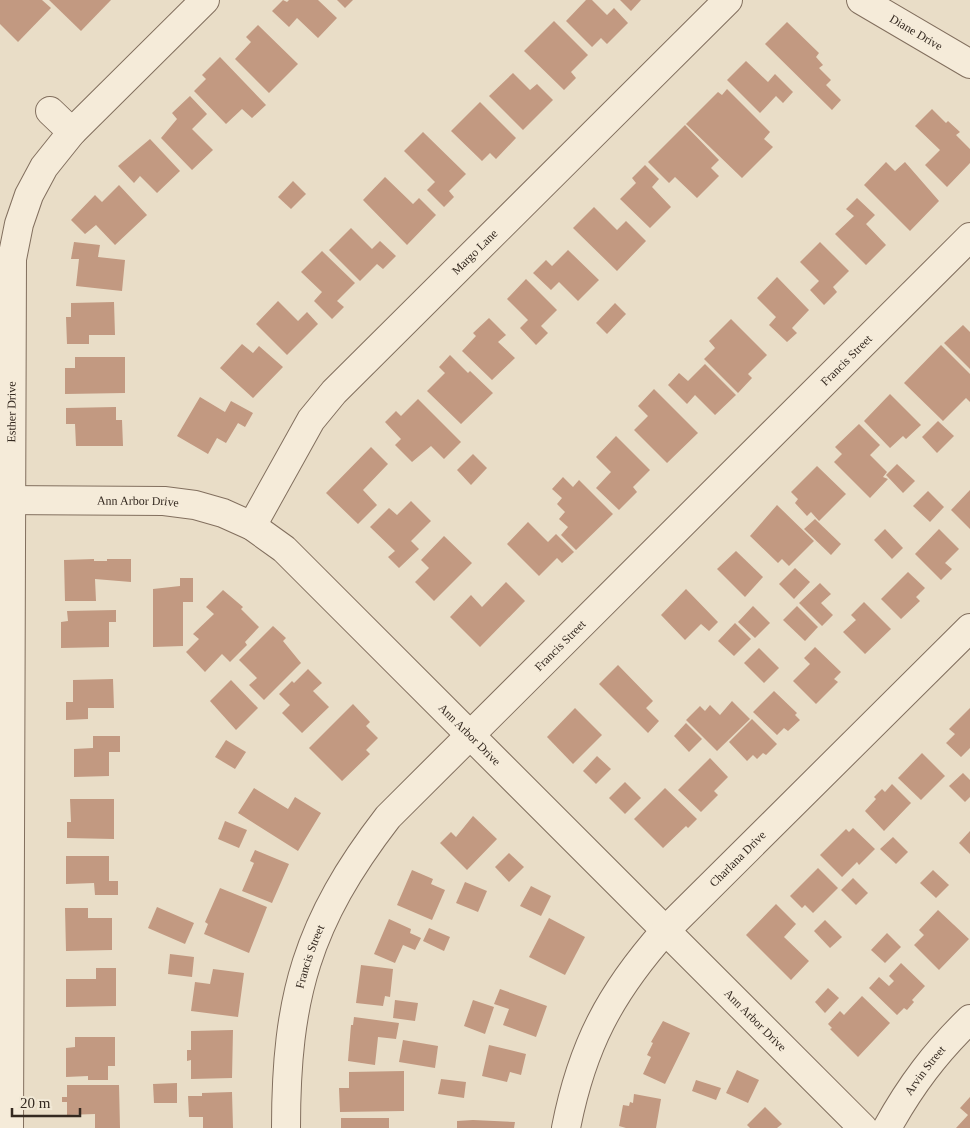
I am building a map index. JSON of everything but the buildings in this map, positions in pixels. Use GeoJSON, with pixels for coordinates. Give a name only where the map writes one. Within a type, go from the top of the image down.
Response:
{"type":"FeatureCollection","features":[{"type":"Feature","properties":{"kind":"street","name":"Esther Drive"},"geometry":{"type":"LineString","coordinates":[[9,1128],[5,500],[12,259],[19,224],[29,195],[44,167],[72,132],[205,0]]}},
{"type":"Feature","properties":{"kind":"street","name":"Margo Lane"},"geometry":{"type":"LineString","coordinates":[[252,526],[311,420],[334,392],[728,0]]}},
{"type":"Feature","properties":{"kind":"street","name":"Diane Drive"},"geometry":{"type":"LineString","coordinates":[[861,0],[970,64]]}},
{"type":"Feature","properties":{"kind":"street"},"geometry":{"type":"LineString","coordinates":[[50,111],[72,132]]}},
{"type":"Feature","properties":{"kind":"street","name":"Francis Street"},"geometry":{"type":"LineString","coordinates":[[286,1128],[289,1044],[297,994],[311,946],[331,900],[357,857],[388,818],[470,735],[970,237]]}},
{"type":"Feature","properties":{"kind":"street","name":"Ann Arbor Drive"},"geometry":{"type":"LineString","coordinates":[[5,500],[164,501],[195,506],[223,513],[252,526],[284,549],[863,1128]]}},
{"type":"Feature","properties":{"kind":"street","name":"Charlana Drive"},"geometry":{"type":"LineString","coordinates":[[566,1128],[573,1092],[588,1046],[610,1002],[637,962],[665,930],[970,628]]}},
{"type":"Feature","properties":{"kind":"street","name":"Arvin Street"},"geometry":{"type":"LineString","coordinates":[[887,1128],[911,1087],[946,1042],[970,1019]]}}]}
